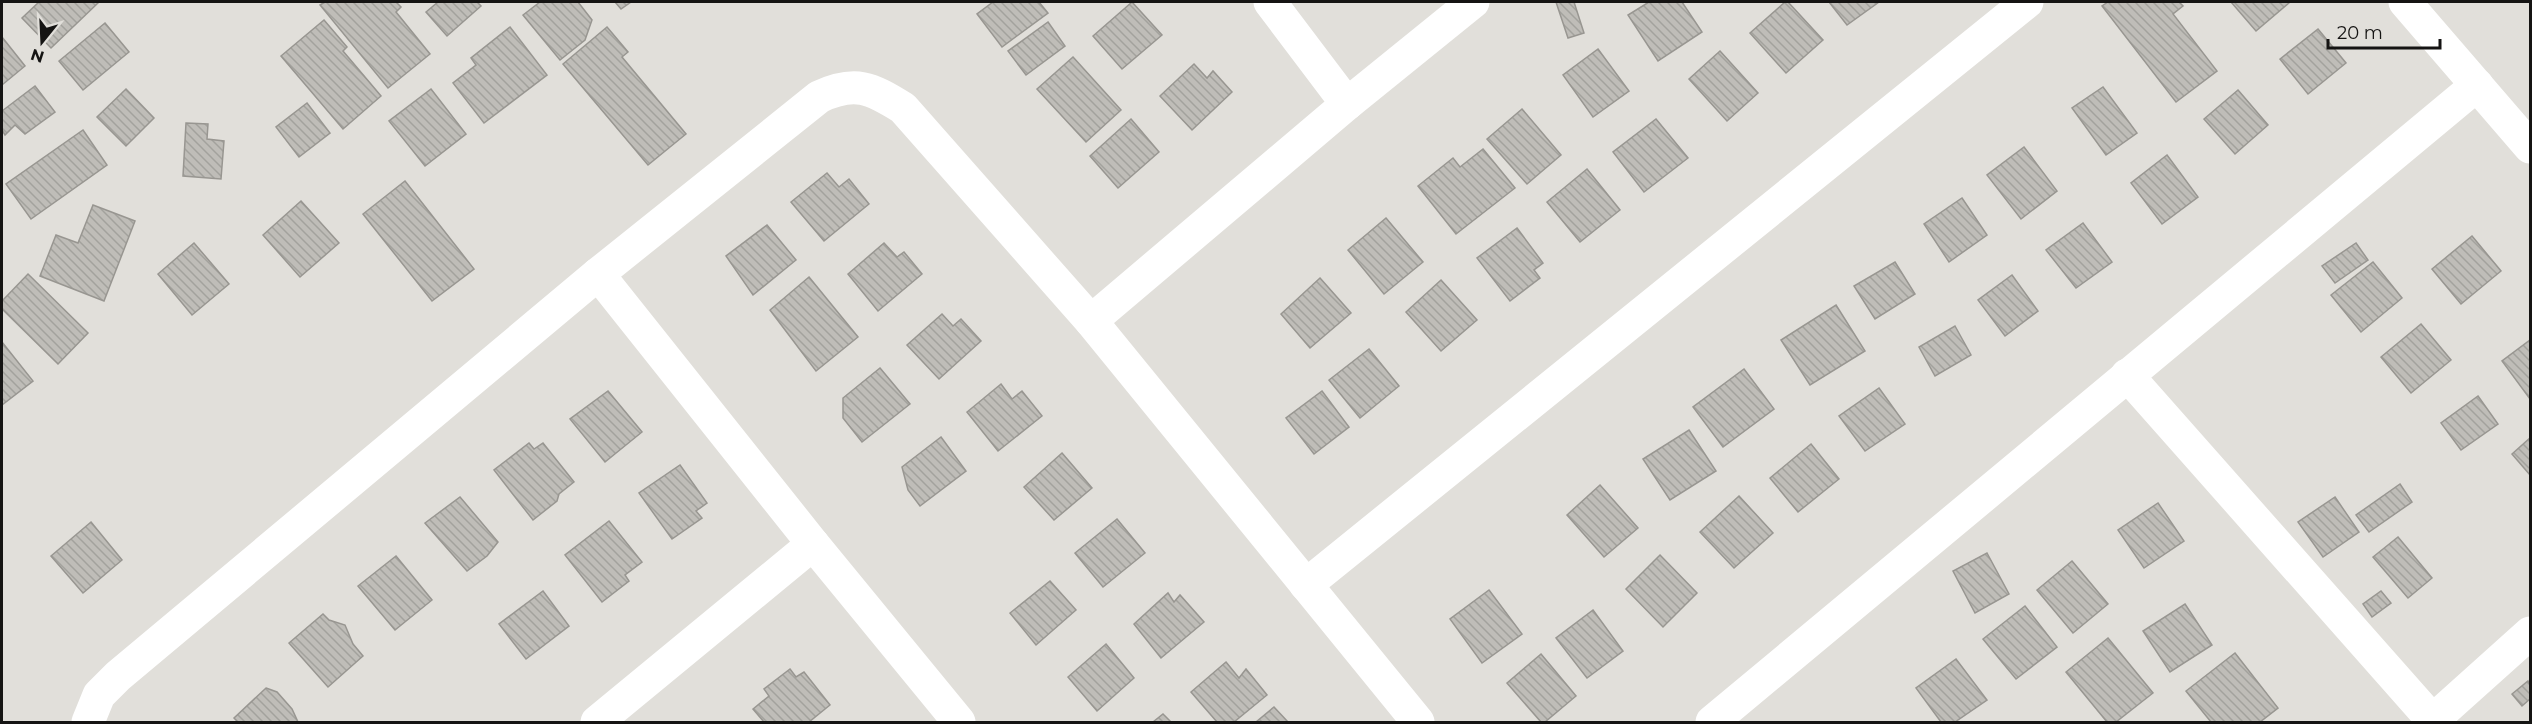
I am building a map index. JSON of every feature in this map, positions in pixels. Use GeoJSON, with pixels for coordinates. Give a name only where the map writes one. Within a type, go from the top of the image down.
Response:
{"type":"FeatureCollection","features":[{"type":"Feature","properties":{"kind":"street"},"geometry":{"type":"LineString","coordinates":[[1270,2],[1347,104]]}},
{"type":"Feature","properties":{"kind":"street"},"geometry":{"type":"LineString","coordinates":[[1091,321],[1347,104],[1473,2]]}},
{"type":"Feature","properties":{"kind":"street"},"geometry":{"type":"LineString","coordinates":[[1306,585],[2028,2]]}},
{"type":"Feature","properties":{"kind":"street"},"geometry":{"type":"LineString","coordinates":[[2405,2],[2530,147]]}},
{"type":"Feature","properties":{"kind":"street"},"geometry":{"type":"LineString","coordinates":[[1712,723],[2477,85]]}},
{"type":"Feature","properties":{"kind":"street"},"geometry":{"type":"LineString","coordinates":[[88,723],[99,695],[118,676],[598,274],[819,97],[839,88],[860,87],[881,94],[903,108],[1091,321],[1418,723]]}},
{"type":"Feature","properties":{"kind":"street"},"geometry":{"type":"LineString","coordinates":[[598,274],[959,723]]}},
{"type":"Feature","properties":{"kind":"street"},"geometry":{"type":"LineString","coordinates":[[2127,375],[2433,722],[2530,633]]}},
{"type":"Feature","properties":{"kind":"street"},"geometry":{"type":"LineString","coordinates":[[597,723],[813,544]]}},
{"type":"Feature","properties":{"kind":"building"},"geometry":{"type":"Polygon","coordinates":[[[39,2],[99,2],[51,48],[22,18],[39,2]]]}},
{"type":"Feature","properties":{"kind":"building"},"geometry":{"type":"Polygon","coordinates":[[[325,2],[396,2],[401,7],[396,12],[430,54],[388,88],[320,5],[325,2]]]}},
{"type":"Feature","properties":{"kind":"building"},"geometry":{"type":"Polygon","coordinates":[[[438,2],[477,2],[481,6],[447,36],[426,12],[438,2]]]}},
{"type":"Feature","properties":{"kind":"building"},"geometry":{"type":"Polygon","coordinates":[[[540,2],[578,2],[592,20],[585,40],[560,60],[523,15],[540,2]]]}},
{"type":"Feature","properties":{"kind":"building"},"geometry":{"type":"Polygon","coordinates":[[[615,2],[631,2],[621,9],[615,2]]]}},
{"type":"Feature","properties":{"kind":"building"},"geometry":{"type":"Polygon","coordinates":[[[993,2],[1039,2],[1048,13],[1002,47],[977,14],[993,2]]]}},
{"type":"Feature","properties":{"kind":"building"},"geometry":{"type":"Polygon","coordinates":[[[1132,2],[1162,35],[1122,69],[1093,36],[1132,2]]]}},
{"type":"Feature","properties":{"kind":"building"},"geometry":{"type":"Polygon","coordinates":[[[1556,2],[1574,2],[1584,33],[1568,38],[1556,2]]]}},
{"type":"Feature","properties":{"kind":"building"},"geometry":{"type":"Polygon","coordinates":[[[1649,2],[1682,2],[1702,32],[1658,61],[1628,15],[1649,2]]]}},
{"type":"Feature","properties":{"kind":"building"},"geometry":{"type":"Polygon","coordinates":[[[1785,2],[1788,2],[1823,40],[1786,73],[1750,33],[1785,2]]]}},
{"type":"Feature","properties":{"kind":"building"},"geometry":{"type":"Polygon","coordinates":[[[1829,2],[1879,2],[1847,25],[1829,2]]]}},
{"type":"Feature","properties":{"kind":"building"},"geometry":{"type":"Polygon","coordinates":[[[2108,2],[2179,2],[2183,6],[2173,14],[2217,71],[2176,102],[2102,6],[2108,2]]]}},
{"type":"Feature","properties":{"kind":"building"},"geometry":{"type":"Polygon","coordinates":[[[2231,2],[2290,2],[2256,31],[2231,2]]]}},
{"type":"Feature","properties":{"kind":"building"},"geometry":{"type":"Polygon","coordinates":[[[324,20],[347,47],[343,51],[381,96],[343,129],[281,56],[324,20]]]}},
{"type":"Feature","properties":{"kind":"building"},"geometry":{"type":"Polygon","coordinates":[[[1048,22],[1065,46],[1026,75],[1008,51],[1048,22]]]}},
{"type":"Feature","properties":{"kind":"building"},"geometry":{"type":"Polygon","coordinates":[[[105,23],[129,52],[83,90],[59,61],[105,23]]]}},
{"type":"Feature","properties":{"kind":"building"},"geometry":{"type":"Polygon","coordinates":[[[510,27],[547,75],[484,123],[453,83],[476,65],[471,58],[510,27]]]}},
{"type":"Feature","properties":{"kind":"building"},"geometry":{"type":"Polygon","coordinates":[[[607,27],[628,52],[622,57],[686,134],[648,165],[563,64],[607,27]]]}},
{"type":"Feature","properties":{"kind":"building"},"geometry":{"type":"Polygon","coordinates":[[[2318,29],[2346,63],[2308,94],[2280,59],[2318,29]]]}},
{"type":"Feature","properties":{"kind":"building"},"geometry":{"type":"Polygon","coordinates":[[[2,37],[25,66],[2,85],[2,37]]]}},
{"type":"Feature","properties":{"kind":"building"},"geometry":{"type":"Polygon","coordinates":[[[1598,49],[1629,91],[1593,117],[1563,75],[1598,49]]]}},
{"type":"Feature","properties":{"kind":"building"},"geometry":{"type":"Polygon","coordinates":[[[1720,51],[1758,93],[1727,121],[1689,79],[1720,51]]]}},
{"type":"Feature","properties":{"kind":"building"},"geometry":{"type":"Polygon","coordinates":[[[1073,57],[1121,110],[1086,142],[1037,89],[1073,57]]]}},
{"type":"Feature","properties":{"kind":"building"},"geometry":{"type":"Polygon","coordinates":[[[1194,64],[1207,78],[1213,71],[1232,92],[1192,130],[1160,96],[1194,64]]]}},
{"type":"Feature","properties":{"kind":"building"},"geometry":{"type":"Polygon","coordinates":[[[35,86],[55,112],[25,134],[15,125],[5,135],[2,130],[2,111],[35,86]]]}},
{"type":"Feature","properties":{"kind":"building"},"geometry":{"type":"Polygon","coordinates":[[[2103,87],[2137,133],[2106,155],[2072,108],[2103,87]]]}},
{"type":"Feature","properties":{"kind":"building"},"geometry":{"type":"Polygon","coordinates":[[[126,89],[154,118],[126,146],[97,117],[126,89]]]}},
{"type":"Feature","properties":{"kind":"building"},"geometry":{"type":"Polygon","coordinates":[[[431,89],[466,134],[425,166],[389,121],[431,89]]]}},
{"type":"Feature","properties":{"kind":"building"},"geometry":{"type":"Polygon","coordinates":[[[2238,90],[2268,125],[2235,154],[2204,119],[2238,90]]]}},
{"type":"Feature","properties":{"kind":"building"},"geometry":{"type":"Polygon","coordinates":[[[307,103],[330,133],[299,157],[276,127],[307,103]]]}},
{"type":"Feature","properties":{"kind":"building"},"geometry":{"type":"Polygon","coordinates":[[[1522,109],[1561,155],[1527,184],[1487,139],[1522,109]]]}},
{"type":"Feature","properties":{"kind":"building"},"geometry":{"type":"Polygon","coordinates":[[[1131,119],[1159,152],[1118,188],[1090,156],[1131,119]]]}},
{"type":"Feature","properties":{"kind":"building"},"geometry":{"type":"Polygon","coordinates":[[[1656,119],[1688,158],[1644,192],[1613,152],[1656,119]]]}},
{"type":"Feature","properties":{"kind":"building"},"geometry":{"type":"Polygon","coordinates":[[[186,123],[208,124],[207,139],[224,141],[221,179],[183,176],[186,123]]]}},
{"type":"Feature","properties":{"kind":"building"},"geometry":{"type":"Polygon","coordinates":[[[83,130],[107,165],[31,219],[6,184],[83,130]]]}},
{"type":"Feature","properties":{"kind":"building"},"geometry":{"type":"Polygon","coordinates":[[[2024,147],[2057,191],[2021,219],[1987,175],[2024,147]]]}},
{"type":"Feature","properties":{"kind":"building"},"geometry":{"type":"Polygon","coordinates":[[[1483,149],[1515,188],[1456,234],[1418,186],[1453,158],[1460,167],[1483,149]]]}},
{"type":"Feature","properties":{"kind":"building"},"geometry":{"type":"Polygon","coordinates":[[[2167,155],[2198,197],[2162,224],[2131,183],[2167,155]]]}},
{"type":"Feature","properties":{"kind":"building"},"geometry":{"type":"Polygon","coordinates":[[[1587,169],[1620,210],[1580,242],[1547,202],[1587,169]]]}},
{"type":"Feature","properties":{"kind":"building"},"geometry":{"type":"Polygon","coordinates":[[[827,173],[839,187],[849,179],[869,204],[824,241],[791,202],[827,173]]]}},
{"type":"Feature","properties":{"kind":"building"},"geometry":{"type":"Polygon","coordinates":[[[405,181],[474,269],[432,301],[363,214],[405,181]]]}},
{"type":"Feature","properties":{"kind":"building"},"geometry":{"type":"Polygon","coordinates":[[[1962,198],[1987,235],[1949,262],[1924,224],[1962,198]]]}},
{"type":"Feature","properties":{"kind":"building"},"geometry":{"type":"Polygon","coordinates":[[[301,201],[339,243],[300,277],[263,235],[301,201]]]}},
{"type":"Feature","properties":{"kind":"building"},"geometry":{"type":"Polygon","coordinates":[[[93,205],[135,221],[104,301],[40,276],[56,235],[78,243],[93,205]]]}},
{"type":"Feature","properties":{"kind":"building"},"geometry":{"type":"Polygon","coordinates":[[[1386,218],[1423,262],[1384,294],[1348,250],[1386,218]]]}},
{"type":"Feature","properties":{"kind":"building"},"geometry":{"type":"Polygon","coordinates":[[[2083,223],[2112,262],[2076,288],[2046,250],[2083,223]]]}},
{"type":"Feature","properties":{"kind":"building"},"geometry":{"type":"Polygon","coordinates":[[[767,225],[796,260],[753,295],[726,256],[767,225]]]}},
{"type":"Feature","properties":{"kind":"building"},"geometry":{"type":"Polygon","coordinates":[[[1517,228],[1543,263],[1534,270],[1540,278],[1510,301],[1477,258],[1517,228]]]}},
{"type":"Feature","properties":{"kind":"building"},"geometry":{"type":"Polygon","coordinates":[[[2472,236],[2501,271],[2461,304],[2432,269],[2472,236]]]}},
{"type":"Feature","properties":{"kind":"building"},"geometry":{"type":"Polygon","coordinates":[[[194,243],[229,284],[192,315],[158,274],[194,243]]]}},
{"type":"Feature","properties":{"kind":"building"},"geometry":{"type":"Polygon","coordinates":[[[884,243],[897,257],[904,252],[922,274],[878,311],[848,274],[884,243]]]}},
{"type":"Feature","properties":{"kind":"building"},"geometry":{"type":"Polygon","coordinates":[[[2356,243],[2368,260],[2335,283],[2322,266],[2356,243]]]}},
{"type":"Feature","properties":{"kind":"building"},"geometry":{"type":"Polygon","coordinates":[[[1895,262],[1915,294],[1875,319],[1854,286],[1895,262]]]}},
{"type":"Feature","properties":{"kind":"building"},"geometry":{"type":"Polygon","coordinates":[[[2373,262],[2402,298],[2361,332],[2331,295],[2373,262]]]}},
{"type":"Feature","properties":{"kind":"building"},"geometry":{"type":"Polygon","coordinates":[[[28,274],[88,333],[58,364],[2,309],[2,301],[28,274]]]}},
{"type":"Feature","properties":{"kind":"building"},"geometry":{"type":"Polygon","coordinates":[[[2012,275],[2038,311],[2005,336],[1978,300],[2012,275]]]}},
{"type":"Feature","properties":{"kind":"building"},"geometry":{"type":"Polygon","coordinates":[[[809,277],[858,337],[816,371],[770,310],[809,277]]]}},
{"type":"Feature","properties":{"kind":"building"},"geometry":{"type":"Polygon","coordinates":[[[1320,278],[1351,313],[1310,348],[1281,314],[1320,278]]]}},
{"type":"Feature","properties":{"kind":"building"},"geometry":{"type":"Polygon","coordinates":[[[1441,280],[1477,320],[1441,351],[1406,312],[1441,280]]]}},
{"type":"Feature","properties":{"kind":"building"},"geometry":{"type":"Polygon","coordinates":[[[1836,305],[1865,351],[1810,385],[1781,340],[1836,305]]]}},
{"type":"Feature","properties":{"kind":"building"},"geometry":{"type":"Polygon","coordinates":[[[942,314],[953,326],[961,319],[981,341],[939,379],[907,345],[942,314]]]}},
{"type":"Feature","properties":{"kind":"building"},"geometry":{"type":"Polygon","coordinates":[[[2421,324],[2451,360],[2411,393],[2381,357],[2421,324]]]}},
{"type":"Feature","properties":{"kind":"building"},"geometry":{"type":"Polygon","coordinates":[[[1955,326],[1971,355],[1935,376],[1919,347],[1955,326]]]}},
{"type":"Feature","properties":{"kind":"building"},"geometry":{"type":"Polygon","coordinates":[[[2530,340],[2530,399],[2502,361],[2530,340]]]}},
{"type":"Feature","properties":{"kind":"building"},"geometry":{"type":"Polygon","coordinates":[[[2,342],[33,381],[2,405],[2,342]]]}},
{"type":"Feature","properties":{"kind":"building"},"geometry":{"type":"Polygon","coordinates":[[[1369,349],[1399,386],[1360,418],[1329,380],[1369,349]]]}},
{"type":"Feature","properties":{"kind":"building"},"geometry":{"type":"Polygon","coordinates":[[[880,368],[910,404],[862,442],[843,418],[843,398],[880,368]]]}},
{"type":"Feature","properties":{"kind":"building"},"geometry":{"type":"Polygon","coordinates":[[[1744,369],[1774,409],[1723,447],[1693,407],[1744,369]]]}},
{"type":"Feature","properties":{"kind":"building"},"geometry":{"type":"Polygon","coordinates":[[[1001,384],[1012,399],[1022,391],[1042,416],[998,451],[967,412],[1001,384]]]}},
{"type":"Feature","properties":{"kind":"building"},"geometry":{"type":"Polygon","coordinates":[[[1879,388],[1905,424],[1865,451],[1839,416],[1879,388]]]}},
{"type":"Feature","properties":{"kind":"building"},"geometry":{"type":"Polygon","coordinates":[[[608,391],[642,432],[605,462],[570,419],[608,391]]]}},
{"type":"Feature","properties":{"kind":"building"},"geometry":{"type":"Polygon","coordinates":[[[1322,391],[1349,427],[1314,454],[1286,418],[1322,391]]]}},
{"type":"Feature","properties":{"kind":"building"},"geometry":{"type":"Polygon","coordinates":[[[2478,396],[2498,424],[2461,450],[2441,423],[2478,396]]]}},
{"type":"Feature","properties":{"kind":"building"},"geometry":{"type":"Polygon","coordinates":[[[1689,430],[1716,471],[1670,500],[1643,459],[1689,430]]]}},
{"type":"Feature","properties":{"kind":"building"},"geometry":{"type":"Polygon","coordinates":[[[941,437],[966,471],[920,506],[908,490],[902,467],[941,437]]]}},
{"type":"Feature","properties":{"kind":"building"},"geometry":{"type":"Polygon","coordinates":[[[2530,438],[2530,475],[2512,454],[2530,438]]]}},
{"type":"Feature","properties":{"kind":"building"},"geometry":{"type":"Polygon","coordinates":[[[529,443],[534,449],[543,443],[574,482],[559,494],[557,501],[533,520],[494,470],[529,443]]]}},
{"type":"Feature","properties":{"kind":"building"},"geometry":{"type":"Polygon","coordinates":[[[1811,444],[1839,479],[1798,512],[1770,478],[1811,444]]]}},
{"type":"Feature","properties":{"kind":"building"},"geometry":{"type":"Polygon","coordinates":[[[1062,453],[1092,488],[1054,520],[1024,487],[1062,453]]]}},
{"type":"Feature","properties":{"kind":"building"},"geometry":{"type":"Polygon","coordinates":[[[680,465],[707,503],[696,511],[702,518],[672,539],[639,493],[680,465]]]}},
{"type":"Feature","properties":{"kind":"building"},"geometry":{"type":"Polygon","coordinates":[[[2400,484],[2412,502],[2369,532],[2356,515],[2400,484]]]}},
{"type":"Feature","properties":{"kind":"building"},"geometry":{"type":"Polygon","coordinates":[[[1600,485],[1638,528],[1604,557],[1567,515],[1600,485]]]}},
{"type":"Feature","properties":{"kind":"building"},"geometry":{"type":"Polygon","coordinates":[[[1739,496],[1773,533],[1734,568],[1700,532],[1739,496]]]}},
{"type":"Feature","properties":{"kind":"building"},"geometry":{"type":"Polygon","coordinates":[[[460,497],[498,542],[487,556],[467,571],[425,523],[460,497]]]}},
{"type":"Feature","properties":{"kind":"building"},"geometry":{"type":"Polygon","coordinates":[[[2335,497],[2359,532],[2323,557],[2298,522],[2335,497]]]}},
{"type":"Feature","properties":{"kind":"building"},"geometry":{"type":"Polygon","coordinates":[[[2158,503],[2184,541],[2144,568],[2118,530],[2158,503]]]}},
{"type":"Feature","properties":{"kind":"building"},"geometry":{"type":"Polygon","coordinates":[[[1117,519],[1145,553],[1103,587],[1075,553],[1117,519]]]}},
{"type":"Feature","properties":{"kind":"building"},"geometry":{"type":"Polygon","coordinates":[[[609,521],[642,562],[625,575],[629,581],[602,602],[565,555],[609,521]]]}},
{"type":"Feature","properties":{"kind":"building"},"geometry":{"type":"Polygon","coordinates":[[[91,522],[122,560],[83,593],[51,556],[91,522]]]}},
{"type":"Feature","properties":{"kind":"building"},"geometry":{"type":"Polygon","coordinates":[[[2398,537],[2432,578],[2408,598],[2373,557],[2398,537]]]}},
{"type":"Feature","properties":{"kind":"building"},"geometry":{"type":"Polygon","coordinates":[[[1987,553],[2009,594],[1975,613],[1953,571],[1987,553]]]}},
{"type":"Feature","properties":{"kind":"building"},"geometry":{"type":"Polygon","coordinates":[[[1660,555],[1697,593],[1663,627],[1626,589],[1660,555]]]}},
{"type":"Feature","properties":{"kind":"building"},"geometry":{"type":"Polygon","coordinates":[[[396,556],[432,600],[395,630],[358,586],[396,556]]]}},
{"type":"Feature","properties":{"kind":"building"},"geometry":{"type":"Polygon","coordinates":[[[2072,561],[2108,604],[2073,633],[2037,590],[2072,561]]]}},
{"type":"Feature","properties":{"kind":"building"},"geometry":{"type":"Polygon","coordinates":[[[1050,581],[1076,610],[1036,645],[1010,613],[1050,581]]]}},
{"type":"Feature","properties":{"kind":"building"},"geometry":{"type":"Polygon","coordinates":[[[1489,590],[1522,634],[1482,663],[1450,619],[1489,590]]]}},
{"type":"Feature","properties":{"kind":"building"},"geometry":{"type":"Polygon","coordinates":[[[543,591],[569,626],[526,659],[499,624],[543,591]]]}},
{"type":"Feature","properties":{"kind":"building"},"geometry":{"type":"Polygon","coordinates":[[[2381,591],[2391,603],[2372,617],[2363,604],[2381,591]]]}},
{"type":"Feature","properties":{"kind":"building"},"geometry":{"type":"Polygon","coordinates":[[[1168,593],[1174,602],[1180,595],[1204,622],[1161,658],[1134,624],[1168,593]]]}},
{"type":"Feature","properties":{"kind":"building"},"geometry":{"type":"Polygon","coordinates":[[[2185,604],[2212,645],[2170,672],[2143,631],[2185,604]]]}},
{"type":"Feature","properties":{"kind":"building"},"geometry":{"type":"Polygon","coordinates":[[[2025,606],[2057,647],[2016,679],[1983,639],[2025,606]]]}},
{"type":"Feature","properties":{"kind":"building"},"geometry":{"type":"Polygon","coordinates":[[[1593,610],[1623,651],[1587,678],[1556,638],[1593,610]]]}},
{"type":"Feature","properties":{"kind":"building"},"geometry":{"type":"Polygon","coordinates":[[[323,614],[329,620],[345,625],[353,644],[363,656],[328,687],[289,643],[323,614]]]}},
{"type":"Feature","properties":{"kind":"building"},"geometry":{"type":"Polygon","coordinates":[[[2108,638],[2153,693],[2116,722],[2107,722],[2066,672],[2108,638]]]}},
{"type":"Feature","properties":{"kind":"building"},"geometry":{"type":"Polygon","coordinates":[[[1106,644],[1134,678],[1097,711],[1068,677],[1106,644]]]}},
{"type":"Feature","properties":{"kind":"building"},"geometry":{"type":"Polygon","coordinates":[[[2235,653],[2278,708],[2260,722],[2211,722],[2186,691],[2235,653]]]}},
{"type":"Feature","properties":{"kind":"building"},"geometry":{"type":"Polygon","coordinates":[[[1541,654],[1576,696],[1545,722],[1541,722],[1507,683],[1541,654]]]}},
{"type":"Feature","properties":{"kind":"building"},"geometry":{"type":"Polygon","coordinates":[[[1956,659],[1987,700],[1955,722],[1941,722],[1916,688],[1956,659]]]}},
{"type":"Feature","properties":{"kind":"building"},"geometry":{"type":"Polygon","coordinates":[[[1226,662],[1239,678],[1246,669],[1267,695],[1234,722],[1217,722],[1191,692],[1226,662]]]}},
{"type":"Feature","properties":{"kind":"building"},"geometry":{"type":"Polygon","coordinates":[[[790,669],[796,677],[804,672],[830,705],[809,722],[764,722],[753,709],[769,696],[764,689],[790,669]]]}},
{"type":"Feature","properties":{"kind":"building"},"geometry":{"type":"Polygon","coordinates":[[[2528,681],[2530,699],[2522,706],[2512,694],[2528,681]]]}},
{"type":"Feature","properties":{"kind":"building"},"geometry":{"type":"Polygon","coordinates":[[[266,688],[277,692],[292,709],[298,722],[238,722],[234,718],[266,688]]]}},
{"type":"Feature","properties":{"kind":"building"},"geometry":{"type":"Polygon","coordinates":[[[1274,707],[1288,722],[1256,722],[1274,707]]]}},
{"type":"Feature","properties":{"kind":"building"},"geometry":{"type":"Polygon","coordinates":[[[1163,714],[1171,722],[1153,722],[1163,714]]]}}]}
